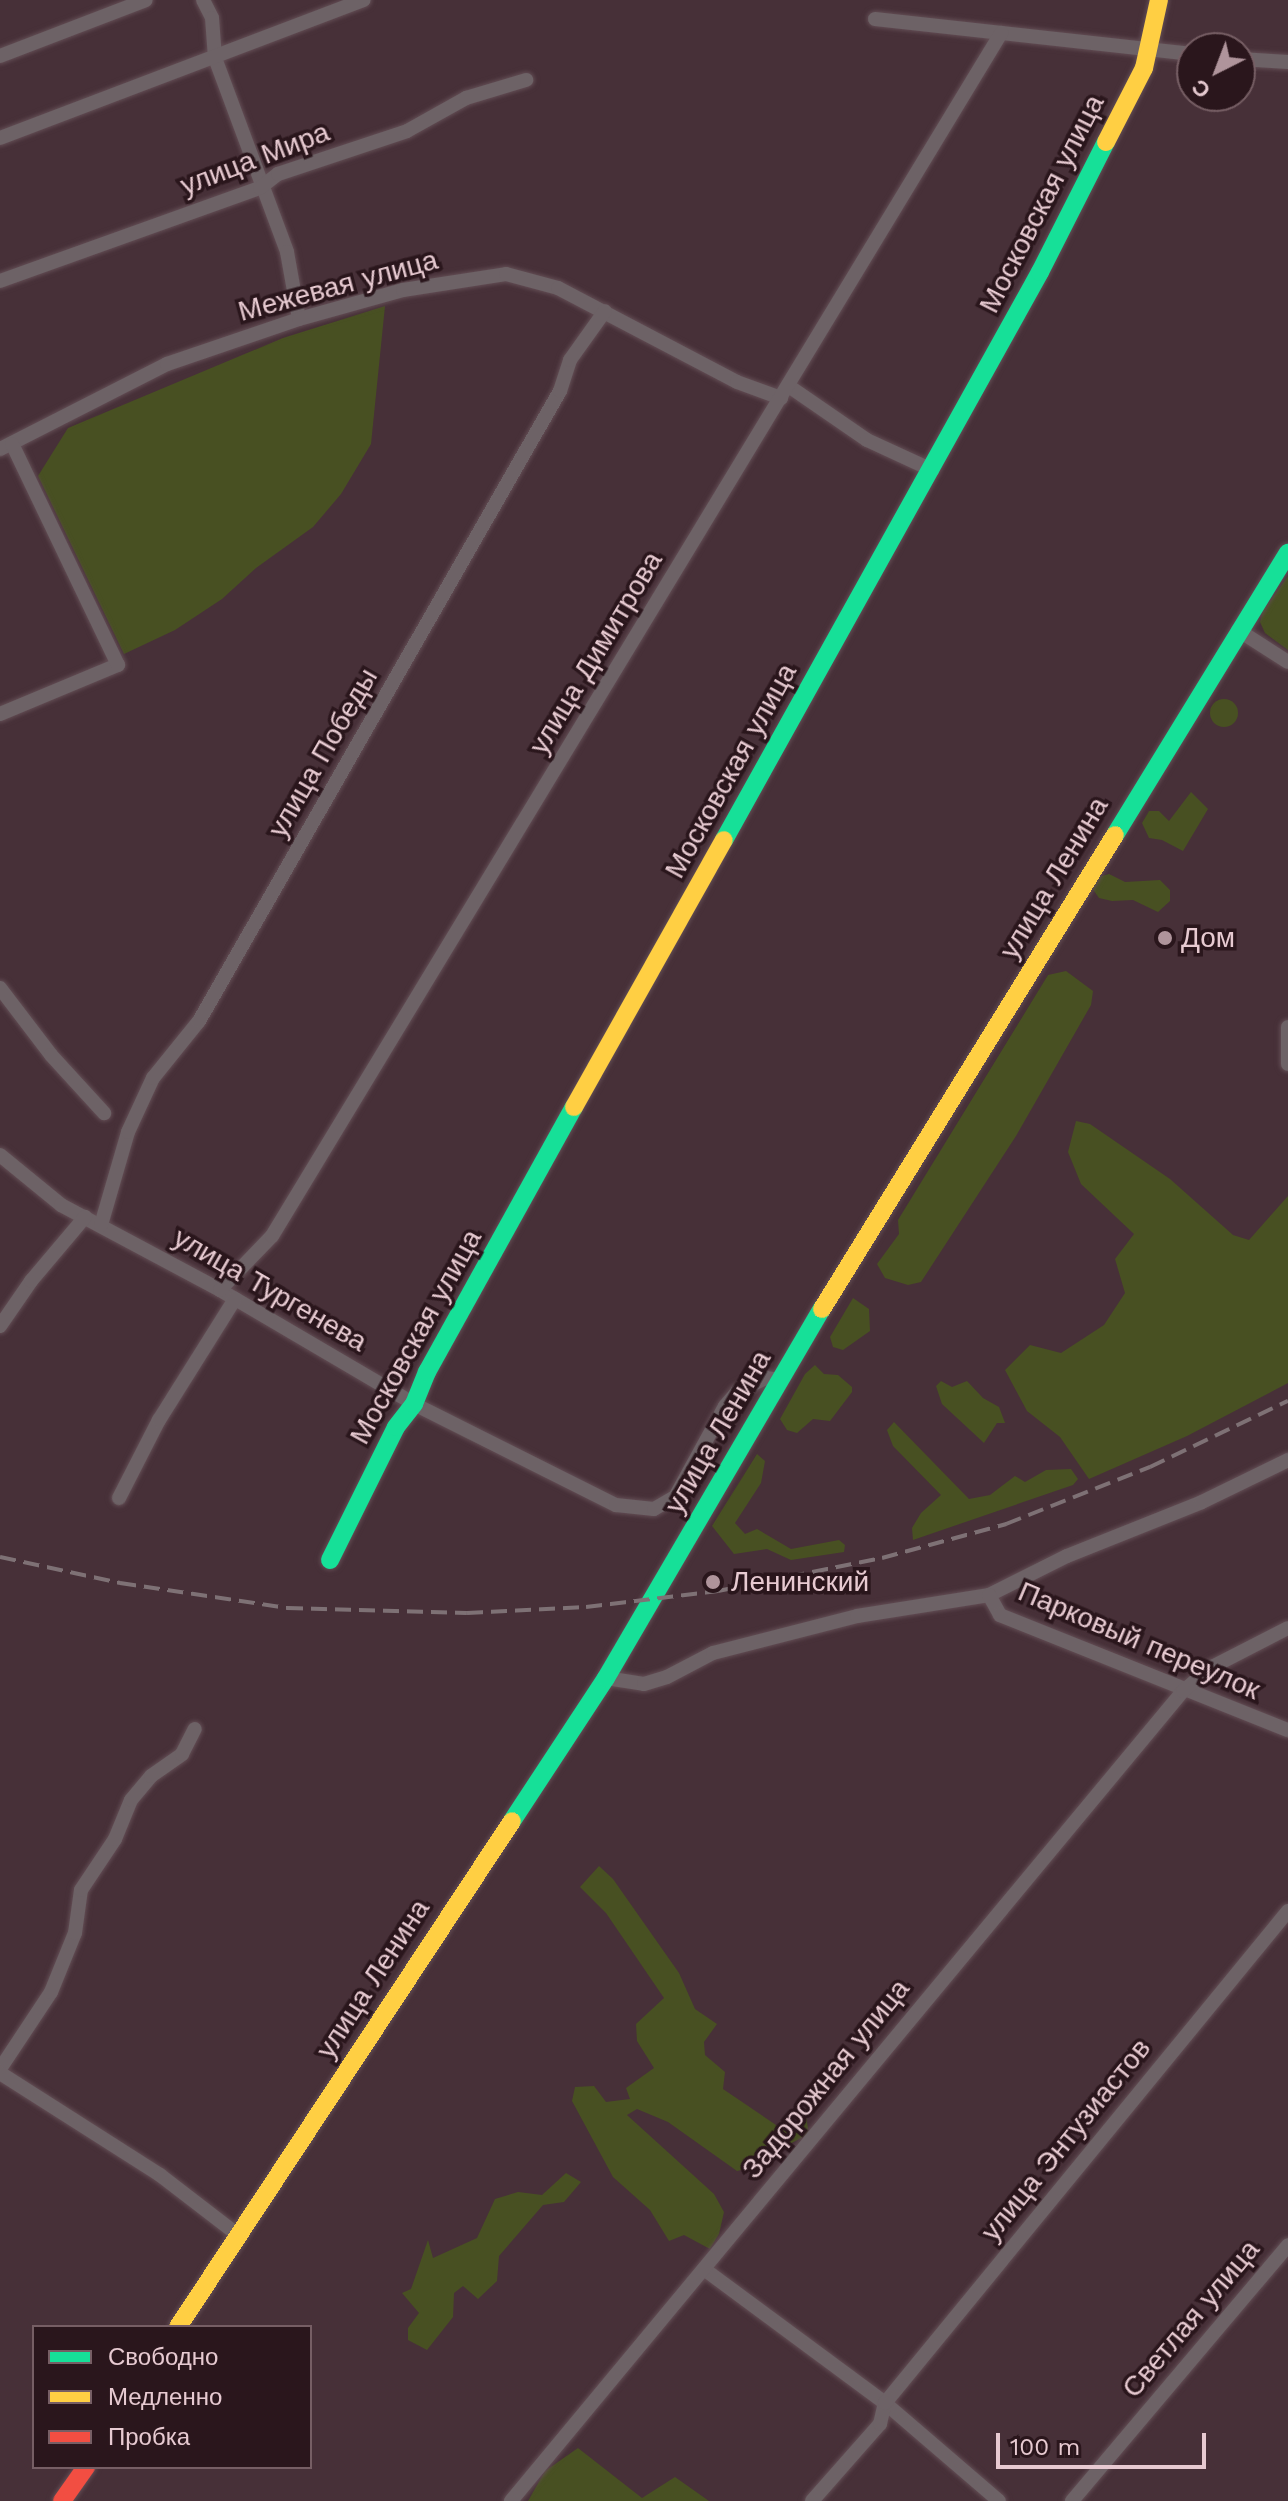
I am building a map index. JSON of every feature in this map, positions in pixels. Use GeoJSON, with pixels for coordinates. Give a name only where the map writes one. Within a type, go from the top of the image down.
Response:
{"type":"FeatureCollection","features":[{"type":"Feature","properties":{"kind":"main road","name":"Московская улица"},"geometry":{"type":"LineString","coordinates":[[330,1560],[396,1427],[414,1404],[427,1372],[1040,272],[1144,68],[1159,0]]}},
{"type":"Feature","properties":{"kind":"main road","name":"улица Ленина"},"geometry":{"type":"LineString","coordinates":[[179,2325],[606,1678],[780,1380],[1288,553]]}},
{"type":"Feature","properties":{"kind":"main road"},"geometry":{"type":"LineString","coordinates":[[62,2501],[85,2469]]}},
{"type":"Feature","properties":{"kind":"street"},"geometry":{"type":"LineString","coordinates":[[0,56],[146,0]]}},
{"type":"Feature","properties":{"kind":"street"},"geometry":{"type":"LineString","coordinates":[[203,0],[212,18],[215,58],[260,188],[287,252],[299,319]]}},
{"type":"Feature","properties":{"kind":"street"},"geometry":{"type":"LineString","coordinates":[[0,138],[364,0]]}},
{"type":"Feature","properties":{"kind":"street"},"geometry":{"type":"LineString","coordinates":[[875,19],[1176,52]]}},
{"type":"Feature","properties":{"kind":"street","name":"улица Димитрова"},"geometry":{"type":"LineString","coordinates":[[220,1290],[272,1236],[1001,33]]}},
{"type":"Feature","properties":{"kind":"street"},"geometry":{"type":"LineString","coordinates":[[1256,60],[1288,62]]}},
{"type":"Feature","properties":{"kind":"street","name":"улица Мира"},"geometry":{"type":"LineString","coordinates":[[0,281],[260,188],[278,174],[407,131],[466,98],[526,80]]}},
{"type":"Feature","properties":{"kind":"street","name":"Межевая улица"},"geometry":{"type":"LineString","coordinates":[[6,446],[167,364],[299,319],[403,290],[506,274],[558,288],[737,382],[785,392],[867,440],[932,470]]}},
{"type":"Feature","properties":{"kind":"street","name":"улица Победы"},"geometry":{"type":"LineString","coordinates":[[101,1225],[128,1132],[153,1078],[199,1021],[560,391],[570,360],[605,311]]}},
{"type":"Feature","properties":{"kind":"street"},"geometry":{"type":"LineString","coordinates":[[0,714],[118,665],[6,446]]}},
{"type":"Feature","properties":{"kind":"street"},"geometry":{"type":"LineString","coordinates":[[1238,630],[1288,662]]}},
{"type":"Feature","properties":{"kind":"street"},"geometry":{"type":"LineString","coordinates":[[0,988],[51,1055],[104,1113]]}},
{"type":"Feature","properties":{"kind":"street"},"geometry":{"type":"LineString","coordinates":[[1288,1027],[1288,1064]]}},
{"type":"Feature","properties":{"kind":"street","name":"улица Тургенева"},"geometry":{"type":"LineString","coordinates":[[0,1155],[41,1192],[220,1290],[414,1404],[616,1505],[654,1509],[675,1497],[725,1406],[737,1392],[766,1378],[780,1380]]}},
{"type":"Feature","properties":{"kind":"street"},"geometry":{"type":"LineString","coordinates":[[0,1326],[31,1281],[85,1217]]}},
{"type":"Feature","properties":{"kind":"street"},"geometry":{"type":"LineString","coordinates":[[119,1498],[159,1420],[235,1299]]}},
{"type":"Feature","properties":{"kind":"street"},"geometry":{"type":"LineString","coordinates":[[989,1595],[1067,1556],[1202,1502],[1288,1460]]}},
{"type":"Feature","properties":{"kind":"street","name":"Парковый переулок"},"geometry":{"type":"LineString","coordinates":[[606,1678],[644,1684],[727,1649],[857,1616],[989,1595],[1000,1615],[1183,1691],[1288,1730]]}},
{"type":"Feature","properties":{"kind":"street","name":"Задорожная улица"},"geometry":{"type":"LineString","coordinates":[[511,2501],[1183,1691],[1212,1667],[1288,1628]]}},
{"type":"Feature","properties":{"kind":"street"},"geometry":{"type":"LineString","coordinates":[[195,1729],[182,1754],[151,1776],[131,1800],[115,1839],[81,1890],[75,1933],[51,1992],[0,2071],[160,2175],[238,2235]]}},
{"type":"Feature","properties":{"kind":"street","name":"улица Энтузиастов"},"geometry":{"type":"LineString","coordinates":[[812,2501],[880,2424],[885,2403],[1288,1911]]}},
{"type":"Feature","properties":{"kind":"street","name":"Светлая улица"},"geometry":{"type":"LineString","coordinates":[[1072,2501],[1288,2245]]}},
{"type":"Feature","properties":{"kind":"street"},"geometry":{"type":"LineString","coordinates":[[704,2269],[885,2403],[999,2501]]}},
{"type":"Feature","properties":{"kind":"green space"},"geometry":{"type":"Polygon","coordinates":[[[385,306],[371,444],[341,494],[313,527],[256,568],[222,599],[175,630],[124,654],[38,476],[68,428],[283,338],[385,306]]]}},
{"type":"Feature","properties":{"kind":"green space"},"geometry":{"type":"Polygon","coordinates":[[[1288,576],[1288,650],[1265,633],[1260,622],[1263,611],[1288,576]]]}},
{"type":"Feature","properties":{"kind":"green space"},"geometry":{"type":"Polygon","coordinates":[[[1224,699],[1234,703],[1238,713],[1234,723],[1224,727],[1214,723],[1210,713],[1214,703],[1224,699]]]}},
{"type":"Feature","properties":{"kind":"green space"},"geometry":{"type":"Polygon","coordinates":[[[1191,792],[1208,809],[1183,851],[1162,840],[1149,838],[1142,823],[1149,811],[1159,811],[1169,821],[1191,792]]]}},
{"type":"Feature","properties":{"kind":"green space"},"geometry":{"type":"Polygon","coordinates":[[[1109,874],[1125,882],[1160,880],[1170,890],[1170,901],[1158,912],[1133,900],[1099,898],[1092,888],[1098,877],[1109,874]]]}},
{"type":"Feature","properties":{"kind":"green space"},"geometry":{"type":"Polygon","coordinates":[[[1066,971],[1093,991],[1091,1005],[1016,1136],[921,1282],[908,1285],[885,1278],[877,1264],[899,1234],[898,1220],[1048,975],[1066,971]]]}},
{"type":"Feature","properties":{"kind":"green space"},"geometry":{"type":"Polygon","coordinates":[[[1076,1121],[1090,1124],[1170,1179],[1233,1235],[1249,1240],[1288,1196],[1288,1383],[1187,1436],[1089,1479],[1060,1437],[1027,1411],[1005,1370],[1030,1345],[1061,1353],[1104,1325],[1125,1293],[1115,1259],[1134,1234],[1081,1184],[1068,1152],[1076,1121]]]}},
{"type":"Feature","properties":{"kind":"green space"},"geometry":{"type":"Polygon","coordinates":[[[853,1298],[869,1309],[870,1331],[843,1350],[833,1347],[830,1337],[853,1298]]]}},
{"type":"Feature","properties":{"kind":"green space"},"geometry":{"type":"Polygon","coordinates":[[[815,1365],[824,1374],[838,1375],[852,1387],[852,1392],[830,1421],[813,1419],[797,1433],[787,1430],[780,1419],[805,1374],[815,1365]]]}},
{"type":"Feature","properties":{"kind":"green space"},"geometry":{"type":"Polygon","coordinates":[[[941,1381],[952,1387],[967,1381],[983,1398],[999,1407],[1005,1423],[997,1423],[984,1443],[942,1404],[936,1386],[941,1381]]]}},
{"type":"Feature","properties":{"kind":"green space"},"geometry":{"type":"Polygon","coordinates":[[[894,1422],[969,1499],[990,1495],[1015,1476],[1025,1482],[1046,1470],[1071,1469],[1078,1479],[1073,1485],[913,1540],[912,1528],[921,1513],[941,1495],[893,1446],[887,1430],[894,1422]]]}},
{"type":"Feature","properties":{"kind":"green space"},"geometry":{"type":"Polygon","coordinates":[[[757,1454],[765,1461],[761,1483],[735,1523],[745,1534],[757,1529],[791,1549],[839,1540],[845,1545],[844,1552],[791,1560],[767,1549],[734,1554],[712,1526],[757,1454]]]}},
{"type":"Feature","properties":{"kind":"green space"},"geometry":{"type":"Polygon","coordinates":[[[599,1866],[613,1879],[679,1973],[695,2009],[717,2024],[704,2042],[705,2055],[725,2072],[723,2089],[776,2125],[789,2125],[806,2116],[809,2134],[784,2147],[761,2146],[753,2167],[737,2171],[668,2122],[637,2109],[627,2115],[714,2194],[724,2212],[719,2234],[710,2249],[684,2235],[669,2241],[650,2210],[613,2177],[572,2101],[575,2087],[594,2086],[606,2102],[630,2099],[626,2088],[654,2068],[637,2041],[636,2024],[664,1998],[606,1913],[580,1887],[599,1866]]]}},
{"type":"Feature","properties":{"kind":"green space"},"geometry":{"type":"Polygon","coordinates":[[[566,2173],[581,2182],[564,2202],[543,2205],[499,2256],[497,2281],[478,2299],[463,2286],[454,2293],[453,2317],[427,2350],[408,2340],[408,2328],[419,2313],[402,2293],[411,2289],[428,2240],[433,2258],[477,2238],[495,2199],[518,2192],[542,2195],[566,2173]]]}},
{"type":"Feature","properties":{"kind":"green space"},"geometry":{"type":"Polygon","coordinates":[[[578,2448],[642,2498],[675,2477],[709,2501],[528,2501],[545,2471],[578,2448]]]}},
{"type":"Feature","properties":{"kind":"railway"},"geometry":{"type":"LineString","coordinates":[[0,1557],[120,1583],[287,1608],[467,1613],[586,1607],[718,1591],[882,1558],[1006,1524],[1150,1467],[1288,1401]]}},
{"type":"Feature","properties":{"kind":"traffic: fast"},"geometry":{"type":"LineString","coordinates":[[724,840],[1040,272],[1106,142]]}},
{"type":"Feature","properties":{"kind":"traffic: fast"},"geometry":{"type":"LineString","coordinates":[[1115,835],[1288,553]]}},
{"type":"Feature","properties":{"kind":"traffic: fast"},"geometry":{"type":"LineString","coordinates":[[330,1560],[396,1427],[414,1404],[427,1372],[574,1107]]}},
{"type":"Feature","properties":{"kind":"traffic: fast"},"geometry":{"type":"LineString","coordinates":[[512,1821],[606,1678],[822,1309]]}},
{"type":"Feature","properties":{"kind":"traffic: slow"},"geometry":{"type":"LineString","coordinates":[[1106,142],[1144,68],[1159,0]]}},
{"type":"Feature","properties":{"kind":"traffic: slow"},"geometry":{"type":"LineString","coordinates":[[822,1309],[1115,835]]}},
{"type":"Feature","properties":{"kind":"traffic: slow"},"geometry":{"type":"LineString","coordinates":[[574,1107],[724,840]]}},
{"type":"Feature","properties":{"kind":"traffic: slow"},"geometry":{"type":"LineString","coordinates":[[179,2325],[512,1821]]}},
{"type":"Feature","properties":{"kind":"traffic: jam"},"geometry":{"type":"LineString","coordinates":[[62,2501],[85,2469]]}},
{"type":"Feature","properties":{"kind":"place","name":"Дом"},"geometry":{"type":"Point","coordinates":[1165,938]}},
{"type":"Feature","properties":{"kind":"place","name":"Ленинский"},"geometry":{"type":"Point","coordinates":[713,1582]}}]}
